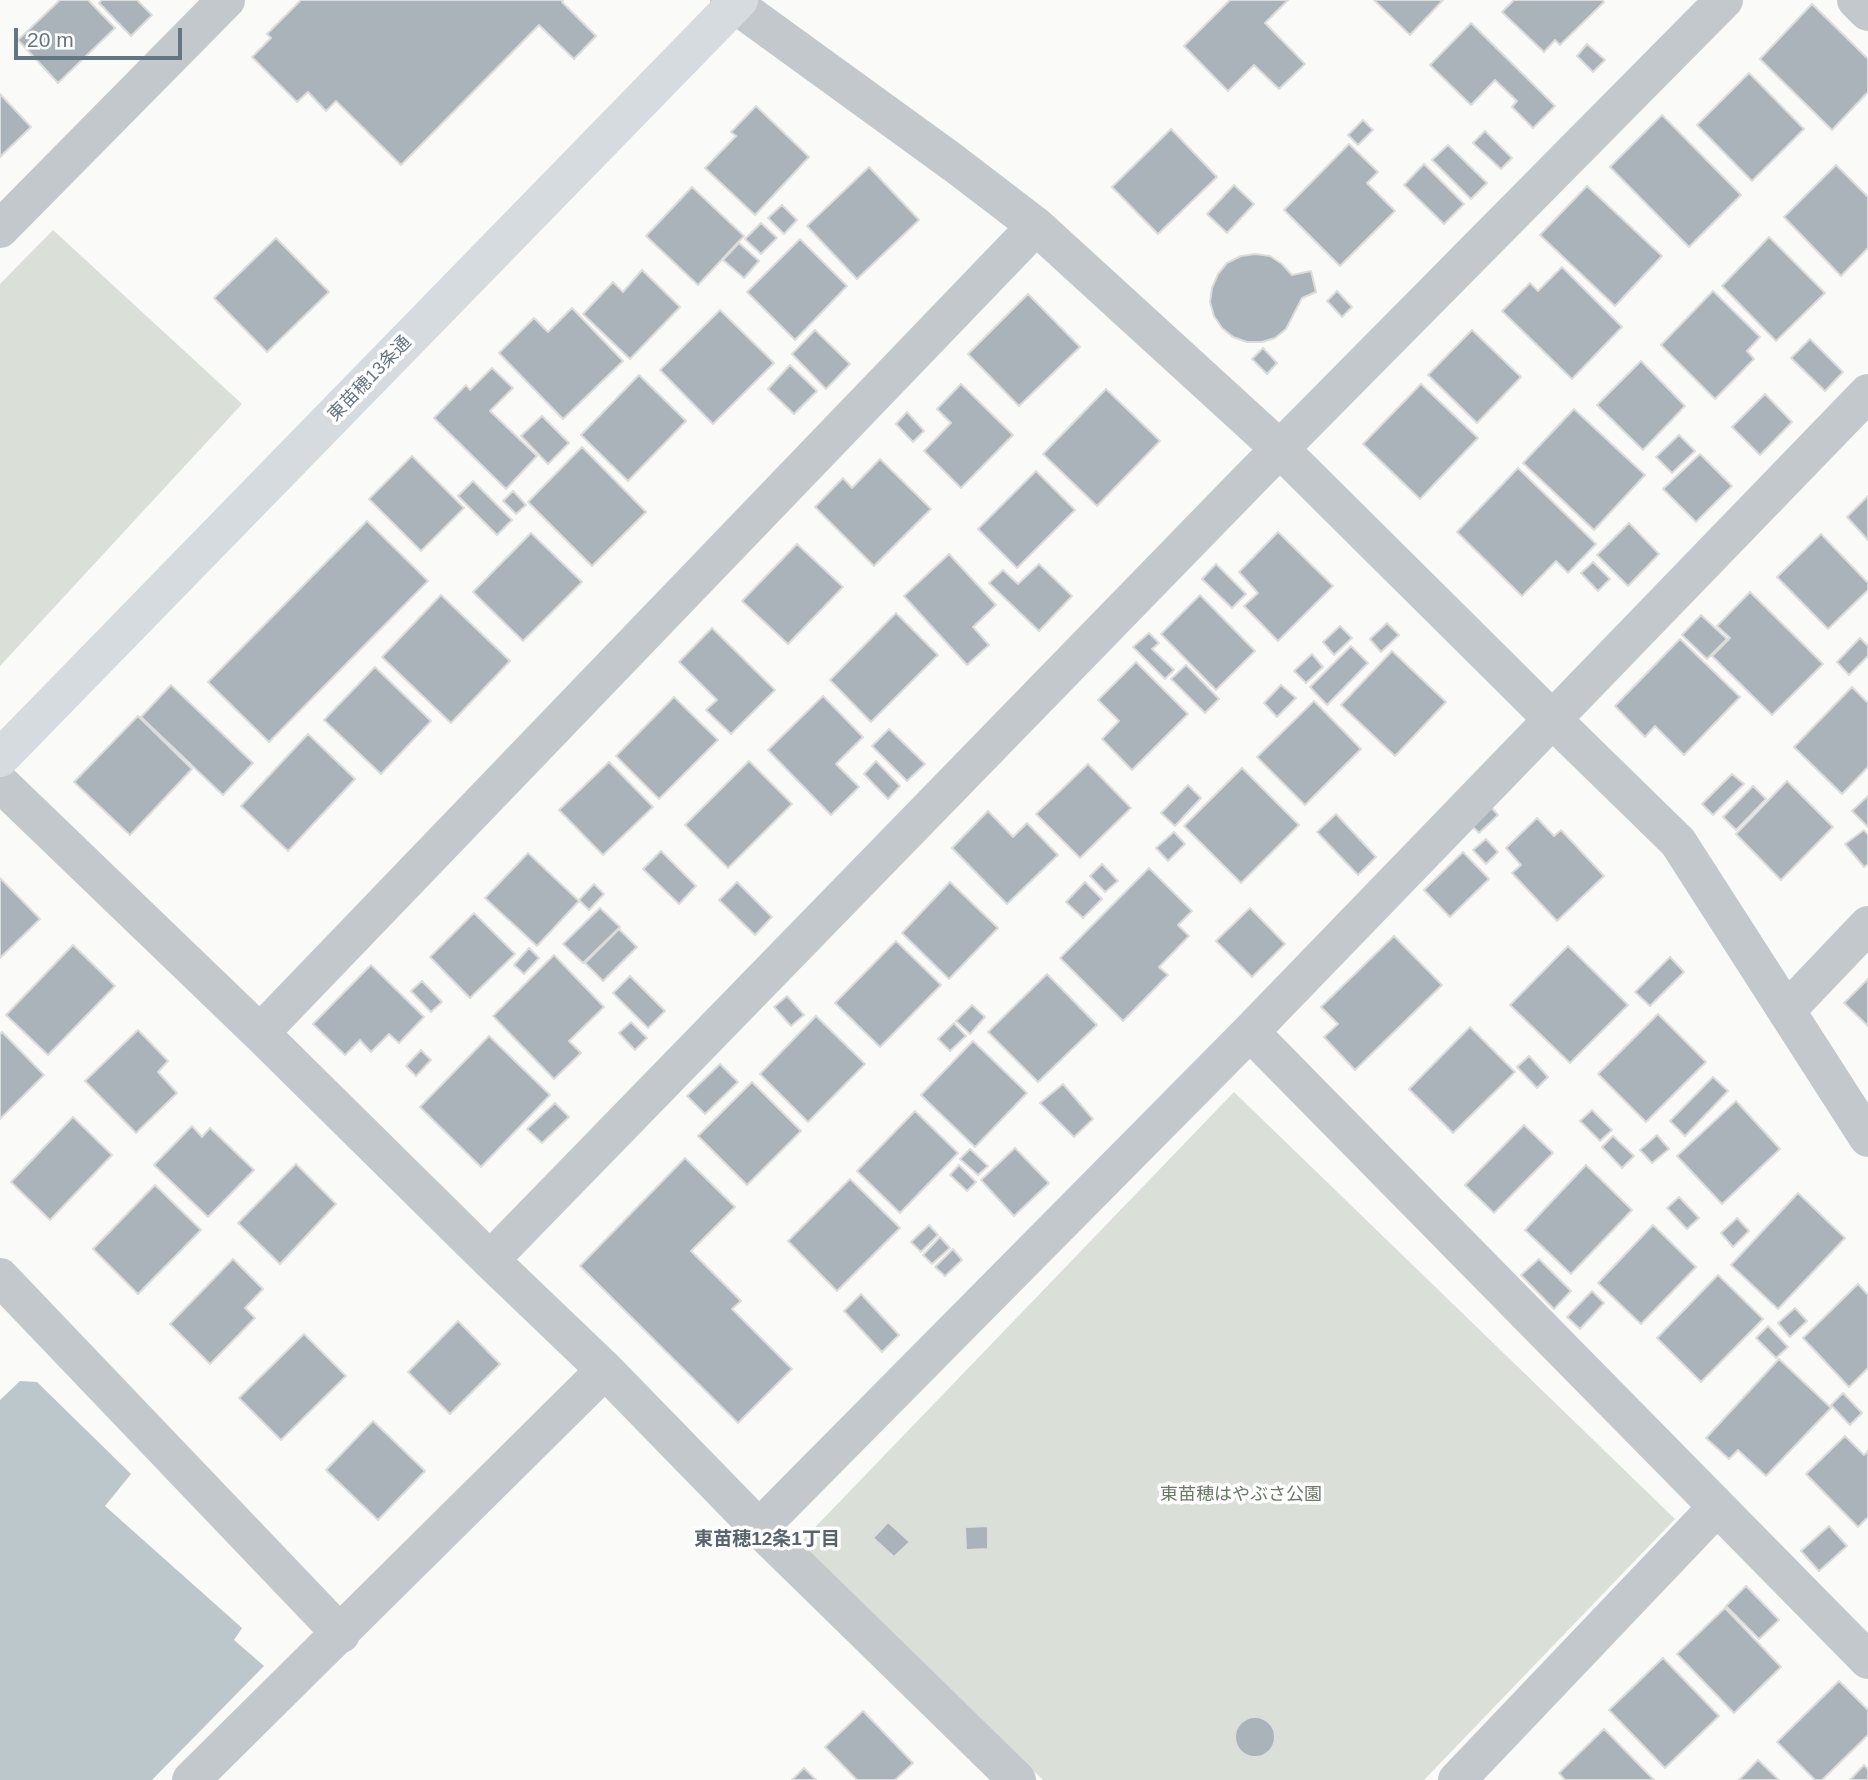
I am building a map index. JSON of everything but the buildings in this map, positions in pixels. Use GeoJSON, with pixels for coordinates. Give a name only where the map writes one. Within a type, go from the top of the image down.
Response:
{"type":"FeatureCollection","features":[{"type":"Feature","properties":{"kind":"street"},"geometry":{"type":"LineString","coordinates":[[490,1260],[1280,449],[1724,0]]}},
{"type":"Feature","properties":{"kind":"street"},"geometry":{"type":"LineString","coordinates":[[1856,0],[1868,12]]}},
{"type":"Feature","properties":{"kind":"street"},"geometry":{"type":"LineString","coordinates":[[734,2],[1036,226],[1280,449],[1678,842],[1868,1138]]}},
{"type":"Feature","properties":{"kind":"street","name":"東苗穂13条通"},"geometry":{"type":"LineString","coordinates":[[0,758],[734,2]]}},
{"type":"Feature","properties":{"kind":"street"},"geometry":{"type":"LineString","coordinates":[[0,229],[211,5]]}},
{"type":"Feature","properties":{"kind":"street"},"geometry":{"type":"LineString","coordinates":[[260,1033],[1036,226]]}},
{"type":"Feature","properties":{"kind":"street"},"geometry":{"type":"LineString","coordinates":[[758,1528],[1250,1032],[1868,393]]}},
{"type":"Feature","properties":{"kind":"street"},"geometry":{"type":"LineString","coordinates":[[0,783],[605,1370],[758,1528],[1017,1780]]}},
{"type":"Feature","properties":{"kind":"street"},"geometry":{"type":"LineString","coordinates":[[1787,1010],[1868,925]]}},
{"type":"Feature","properties":{"kind":"street"},"geometry":{"type":"LineString","coordinates":[[1250,1032],[1868,1660]]}},
{"type":"Feature","properties":{"kind":"street"},"geometry":{"type":"LineString","coordinates":[[4,1290],[341,1634]]}},
{"type":"Feature","properties":{"kind":"street"},"geometry":{"type":"LineString","coordinates":[[191,1780],[605,1370]]}},
{"type":"Feature","properties":{"kind":"street"},"geometry":{"type":"LineString","coordinates":[[1457,1780],[1717,1507]]}},
{"type":"Feature","properties":{"kind":"green space"},"geometry":{"type":"Polygon","coordinates":[[[53,230],[242,404],[0,666],[0,284],[53,230]]]}},
{"type":"Feature","properties":{"kind":"green space","name":"東苗穂はやぶさ公園"},"geometry":{"type":"Polygon","coordinates":[[[1234,1092],[1675,1519],[1424,1780],[1043,1780],[799,1544],[1234,1092]]]}},
{"type":"Feature","properties":{"kind":"shaded area"},"geometry":{"type":"Polygon","coordinates":[[[20,1381],[37,1382],[131,1474],[105,1506],[242,1628],[234,1640],[264,1666],[152,1780],[0,1780],[0,1400],[20,1381]]]}},
{"type":"Feature","properties":{"kind":"district","name":"東苗穂12条1丁目"},"geometry":{"type":"Point","coordinates":[767,1540]}}]}
